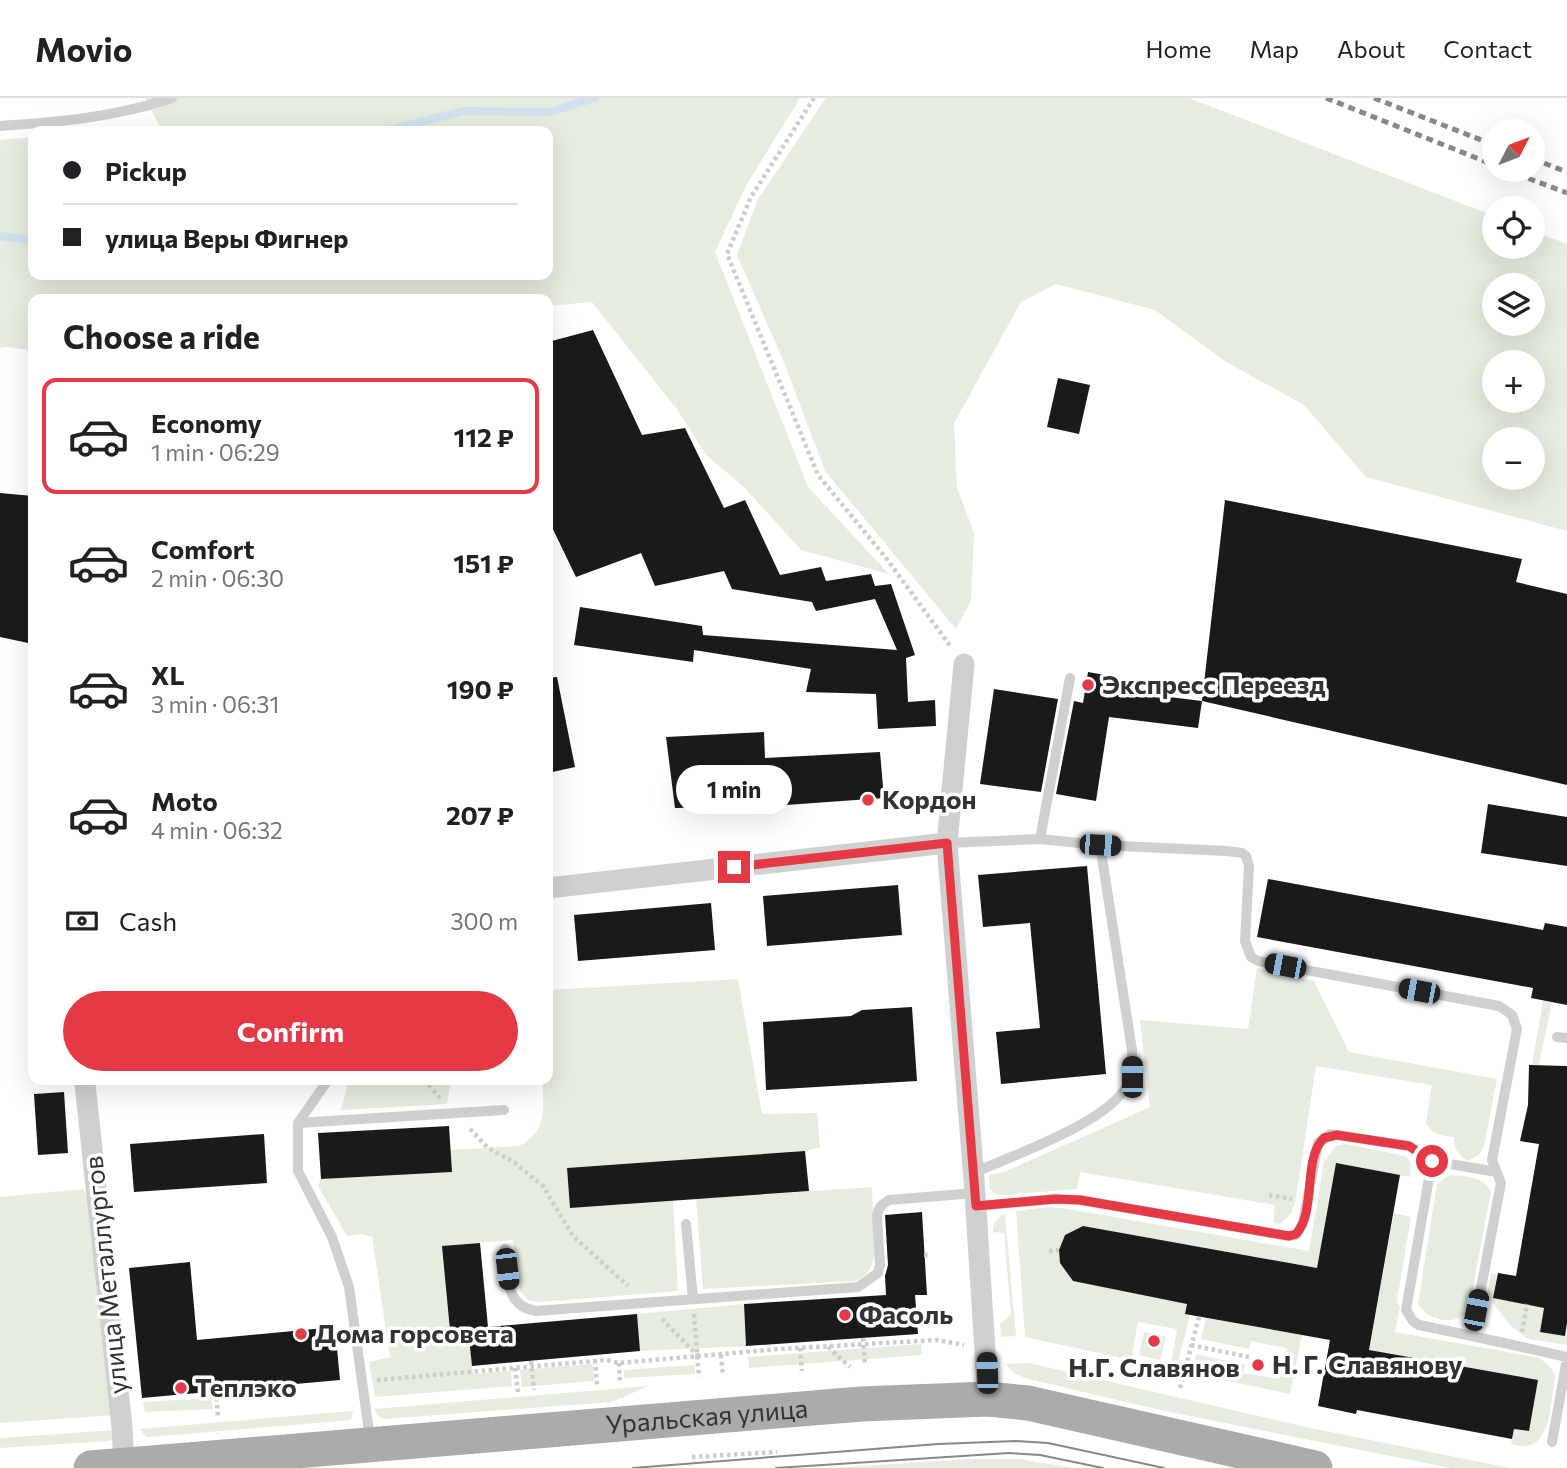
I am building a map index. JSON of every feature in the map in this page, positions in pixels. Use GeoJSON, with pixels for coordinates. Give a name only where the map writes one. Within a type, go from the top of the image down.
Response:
{"type":"FeatureCollection","features":[{"type":"Feature","properties":{"kind":"main road","name":"Уральская улица"},"geometry":{"type":"LineString","coordinates":[[107,1467],[164,1466],[848,1405],[988,1399],[1028,1404],[1315,1468]]}},
{"type":"Feature","properties":{"kind":"street"},"geometry":{"type":"LineString","coordinates":[[964,664],[947,843],[975,1191],[988,1399]]}},
{"type":"Feature","properties":{"kind":"street"},"geometry":{"type":"LineString","coordinates":[[553,887],[947,843]]}},
{"type":"Feature","properties":{"kind":"street","name":"улица Металлургов"},"geometry":{"type":"LineString","coordinates":[[85,1085],[122,1427],[107,1467]]}},
{"type":"Feature","properties":{"kind":"lane"},"geometry":{"type":"LineString","coordinates":[[0,126],[79,120],[141,109],[172,98]]}},
{"type":"Feature","properties":{"kind":"lane"},"geometry":{"type":"LineString","coordinates":[[1040,839],[1070,678]]}},
{"type":"Feature","properties":{"kind":"lane"},"geometry":{"type":"LineString","coordinates":[[947,843],[1040,839],[1242,853],[1249,866],[1245,941],[1251,957],[1258,961],[1506,1009],[1516,1021],[1517,1029],[1492,1160],[1501,1183],[1472,1336]]}},
{"type":"Feature","properties":{"kind":"lane"},"geometry":{"type":"LineString","coordinates":[[975,1191],[1103,1112],[1121,1097],[1132,1077],[1132,1051],[1100,845]]}},
{"type":"Feature","properties":{"kind":"lane"},"geometry":{"type":"LineString","coordinates":[[324,1085],[298,1122],[298,1171],[332,1237],[349,1287],[371,1446]]}},
{"type":"Feature","properties":{"kind":"lane"},"geometry":{"type":"LineString","coordinates":[[298,1122],[503,1110]]}},
{"type":"Feature","properties":{"kind":"lane"},"geometry":{"type":"LineString","coordinates":[[505,1249],[509,1289],[514,1301],[524,1309],[536,1311],[858,1287],[878,1273],[878,1208],[889,1200],[975,1191],[1080,1200],[1289,1236],[1296,1234],[1303,1223],[1317,1149],[1324,1138],[1337,1135],[1409,1146],[1432,1161],[1497,1172]]}},
{"type":"Feature","properties":{"kind":"lane"},"geometry":{"type":"LineString","coordinates":[[1432,1161],[1406,1310],[1419,1325],[1567,1358],[1552,1442]]}},
{"type":"Feature","properties":{"kind":"lane"},"geometry":{"type":"LineString","coordinates":[[687,1224],[693,1299]]}},
{"type":"Feature","properties":{"kind":"path"},"geometry":{"type":"LineString","coordinates":[[814,98],[751,197],[727,254],[818,475],[886,558],[940,634]]}},
{"type":"Feature","properties":{"kind":"path"},"geometry":{"type":"LineString","coordinates":[[429,1085],[488,1148],[515,1163],[543,1186],[573,1236],[647,1303],[698,1356]]}},
{"type":"Feature","properties":{"kind":"path"},"geometry":{"type":"LineString","coordinates":[[1049,1251],[1059,1250]]}},
{"type":"Feature","properties":{"kind":"path"},"geometry":{"type":"LineString","coordinates":[[924,1255],[931,1255]]}},
{"type":"Feature","properties":{"kind":"path"},"geometry":{"type":"LineString","coordinates":[[693,1299],[699,1377]]}},
{"type":"Feature","properties":{"kind":"path"},"geometry":{"type":"LineString","coordinates":[[1519,1346],[1527,1304]]}},
{"type":"Feature","properties":{"kind":"path"},"geometry":{"type":"LineString","coordinates":[[1180,1388],[1199,1317]]}},
{"type":"Feature","properties":{"kind":"path"},"geometry":{"type":"LineString","coordinates":[[863,1338],[865,1365]]}},
{"type":"Feature","properties":{"kind":"path"},"geometry":{"type":"LineString","coordinates":[[362,1381],[515,1368],[531,1363],[595,1360],[605,1357],[619,1363],[720,1355],[779,1346],[800,1348],[937,1340],[968,1345]]}},
{"type":"Feature","properties":{"kind":"path"},"geometry":{"type":"LineString","coordinates":[[1191,1345],[1249,1357]]}},
{"type":"Feature","properties":{"kind":"path"},"geometry":{"type":"LineString","coordinates":[[827,1346],[850,1367]]}},
{"type":"Feature","properties":{"kind":"path"},"geometry":{"type":"LineString","coordinates":[[800,1348],[802,1371]]}},
{"type":"Feature","properties":{"kind":"path"},"geometry":{"type":"LineString","coordinates":[[720,1355],[723,1375]]}},
{"type":"Feature","properties":{"kind":"path"},"geometry":{"type":"LineString","coordinates":[[595,1360],[597,1386]]}},
{"type":"Feature","properties":{"kind":"path"},"geometry":{"type":"LineString","coordinates":[[531,1363],[534,1390]]}},
{"type":"Feature","properties":{"kind":"path"},"geometry":{"type":"LineString","coordinates":[[619,1363],[620,1384]]}},
{"type":"Feature","properties":{"kind":"path"},"geometry":{"type":"LineString","coordinates":[[515,1368],[518,1392]]}},
{"type":"Feature","properties":{"kind":"path"},"geometry":{"type":"LineString","coordinates":[[216,1391],[218,1416]]}},
{"type":"Feature","properties":{"kind":"path"},"geometry":{"type":"LineString","coordinates":[[692,1457],[776,1452]]}},
{"type":"Feature","properties":{"kind":"shaded area"},"geometry":{"type":"Polygon","coordinates":[[[145,98],[800,98],[747,184],[715,252],[808,487],[889,574],[801,550],[743,486],[707,456],[676,408],[592,302],[553,306],[553,294],[28,294],[28,350],[0,348],[0,140],[28,137],[28,280],[553,280],[553,126],[159,126],[145,98]]]}},
{"type":"Feature","properties":{"kind":"shaded area"},"geometry":{"type":"Polygon","coordinates":[[[826,98],[1189,98],[1482,211],[1482,259],[1545,259],[1545,236],[1567,244],[1567,531],[1366,477],[1304,405],[1226,362],[1155,310],[1056,284],[1021,302],[954,423],[957,488],[974,533],[971,600],[956,629],[825,471],[783,360],[737,255],[758,199],[826,98]]]}},
{"type":"Feature","properties":{"kind":"shaded area"},"geometry":{"type":"Polygon","coordinates":[[[1257,968],[1314,981],[1349,1052],[1497,1079],[1484,1146],[1479,1155],[1467,1161],[1455,1149],[1454,1137],[1435,1132],[1426,1123],[1432,1085],[1316,1066],[1295,1203],[1291,1214],[1280,1224],[1273,1223],[1275,1205],[1080,1172],[1077,1189],[1005,1195],[996,1194],[990,1189],[989,1175],[1004,1172],[1150,1107],[1140,1020],[1248,1029],[1257,968]]]}},
{"type":"Feature","properties":{"kind":"shaded area"},"geometry":{"type":"Polygon","coordinates":[[[738,979],[762,1114],[817,1113],[820,1147],[805,1151],[567,1169],[570,1208],[673,1201],[678,1291],[541,1302],[528,1300],[520,1291],[513,1240],[443,1246],[450,1330],[468,1329],[473,1374],[511,1371],[512,1386],[375,1397],[369,1362],[390,1357],[372,1237],[361,1234],[347,1236],[318,1186],[321,1179],[451,1172],[450,1150],[519,1146],[528,1140],[540,1126],[542,1085],[553,1085],[553,990],[738,979]]]}},
{"type":"Feature","properties":{"kind":"shaded area"},"geometry":{"type":"Polygon","coordinates":[[[1543,1001],[1552,1002],[1539,1065],[1532,1065],[1543,1001]]]}},
{"type":"Feature","properties":{"kind":"shaded area"},"geometry":{"type":"Polygon","coordinates":[[[348,1085],[450,1085],[447,1104],[341,1110],[348,1085]]]}},
{"type":"Feature","properties":{"kind":"shaded area"},"geometry":{"type":"Polygon","coordinates":[[[1346,1144],[1406,1156],[1411,1164],[1410,1177],[1336,1164],[1317,1268],[1083,1226],[1065,1235],[1059,1250],[1187,1304],[1185,1314],[1190,1315],[1176,1370],[1170,1369],[1177,1329],[1138,1322],[1131,1360],[1025,1337],[1016,1211],[1048,1207],[1068,1209],[1309,1251],[1324,1162],[1336,1146],[1346,1144]]]}},
{"type":"Feature","properties":{"kind":"shaded area"},"geometry":{"type":"Polygon","coordinates":[[[1450,1175],[1484,1182],[1491,1192],[1468,1312],[1456,1319],[1442,1320],[1422,1310],[1418,1304],[1437,1184],[1450,1175]]]}},
{"type":"Feature","properties":{"kind":"shaded area"},"geometry":{"type":"Polygon","coordinates":[[[872,1187],[874,1258],[867,1272],[859,1279],[703,1289],[696,1199],[872,1187]]]}},
{"type":"Feature","properties":{"kind":"shaded area"},"geometry":{"type":"Polygon","coordinates":[[[83,1189],[93,1208],[115,1415],[0,1423],[0,1197],[83,1189]]]}},
{"type":"Feature","properties":{"kind":"shaded area"},"geometry":{"type":"Polygon","coordinates":[[[1394,1213],[1411,1217],[1397,1301],[1400,1307],[1395,1332],[1540,1358],[1555,1376],[1549,1417],[1542,1436],[1536,1443],[1528,1446],[1511,1444],[1514,1429],[1369,1350],[1394,1213]]]}},
{"type":"Feature","properties":{"kind":"shaded area"},"geometry":{"type":"Polygon","coordinates":[[[1005,1214],[1016,1336],[1001,1337],[1000,1324],[1011,1315],[1004,1233],[993,1232],[996,1220],[1005,1214]]]}},
{"type":"Feature","properties":{"kind":"shaded area"},"geometry":{"type":"Polygon","coordinates":[[[1491,1273],[1497,1274],[1493,1298],[1544,1307],[1540,1331],[1567,1336],[1567,1345],[1528,1339],[1511,1326],[1492,1302],[1488,1290],[1491,1273]]]}},
{"type":"Feature","properties":{"kind":"shaded area"},"geometry":{"type":"Polygon","coordinates":[[[744,1304],[746,1346],[640,1351],[637,1314],[744,1304]]]}},
{"type":"Feature","properties":{"kind":"shaded area"},"geometry":{"type":"Polygon","coordinates":[[[1206,1318],[1302,1335],[1290,1394],[1192,1373],[1196,1354],[1245,1365],[1243,1373],[1279,1379],[1286,1348],[1251,1341],[1249,1349],[1201,1339],[1206,1318]]]}},
{"type":"Feature","properties":{"kind":"shaded area"},"geometry":{"type":"Polygon","coordinates":[[[1144,1332],[1166,1337],[1160,1360],[1139,1355],[1144,1332]]]}},
{"type":"Feature","properties":{"kind":"shaded area"},"geometry":{"type":"Polygon","coordinates":[[[921,1344],[922,1355],[749,1368],[748,1357],[921,1344]]]}},
{"type":"Feature","properties":{"kind":"shaded area"},"geometry":{"type":"Polygon","coordinates":[[[1029,1363],[1310,1428],[1510,1468],[1451,1468],[1165,1411],[1028,1379],[1012,1372],[1006,1364],[1029,1363]]]}},
{"type":"Feature","properties":{"kind":"shaded area"},"geometry":{"type":"Polygon","coordinates":[[[593,1364],[594,1381],[522,1387],[520,1370],[593,1364]]]}},
{"type":"Feature","properties":{"kind":"shaded area"},"geometry":{"type":"Polygon","coordinates":[[[695,1365],[695,1374],[624,1378],[624,1370],[695,1365]]]}},
{"type":"Feature","properties":{"kind":"shaded area"},"geometry":{"type":"Polygon","coordinates":[[[648,1386],[612,1402],[384,1419],[378,1416],[374,1409],[648,1386]]]}},
{"type":"Feature","properties":{"kind":"shaded area"},"geometry":{"type":"Polygon","coordinates":[[[211,1398],[213,1409],[145,1412],[143,1402],[211,1398]]]}},
{"type":"Feature","properties":{"kind":"shaded area"},"geometry":{"type":"Polygon","coordinates":[[[353,1411],[351,1420],[149,1437],[140,1429],[353,1411]]]}},
{"type":"Feature","properties":{"kind":"shaded area"},"geometry":{"type":"Polygon","coordinates":[[[116,1430],[113,1439],[109,1441],[0,1448],[0,1438],[116,1430]]]}},
{"type":"Feature","properties":{"kind":"shaded area"},"geometry":{"type":"Polygon","coordinates":[[[969,1459],[1020,1459],[1074,1468],[833,1468],[969,1459]]]}},
{"type":"Feature","properties":{"kind":"building"},"geometry":{"type":"Polygon","coordinates":[[[593,330],[642,435],[685,428],[724,508],[745,500],[780,575],[821,567],[826,581],[871,574],[875,586],[891,584],[915,655],[906,658],[908,702],[935,700],[936,726],[878,729],[876,694],[806,692],[811,669],[694,650],[693,662],[574,645],[580,607],[702,626],[703,635],[897,650],[875,599],[816,611],[812,602],[732,589],[724,571],[655,586],[641,553],[576,577],[553,529],[553,341],[593,330]]]}},
{"type":"Feature","properties":{"kind":"building"},"geometry":{"type":"Polygon","coordinates":[[[1058,378],[1090,385],[1079,434],[1047,427],[1058,378]]]}},
{"type":"Feature","properties":{"kind":"building"},"geometry":{"type":"Polygon","coordinates":[[[0,493],[28,496],[28,643],[0,637],[0,493]]]}},
{"type":"Feature","properties":{"kind":"building"},"geometry":{"type":"Polygon","coordinates":[[[1225,500],[1522,559],[1516,582],[1567,594],[1567,785],[1202,701],[1225,500]]]}},
{"type":"Feature","properties":{"kind":"building"},"geometry":{"type":"Polygon","coordinates":[[[1088,672],[1116,677],[1113,690],[1202,701],[1198,728],[1109,717],[1096,801],[1056,794],[1074,701],[1083,703],[1088,672]]]}},
{"type":"Feature","properties":{"kind":"building"},"geometry":{"type":"Polygon","coordinates":[[[553,677],[557,677],[575,767],[553,772],[553,677]]]}},
{"type":"Feature","properties":{"kind":"building"},"geometry":{"type":"Polygon","coordinates":[[[994,689],[1058,699],[1041,792],[980,784],[994,689]]]}},
{"type":"Feature","properties":{"kind":"building"},"geometry":{"type":"Polygon","coordinates":[[[764,732],[765,758],[880,752],[884,798],[772,806],[675,808],[666,737],[764,732]]]}},
{"type":"Feature","properties":{"kind":"building"},"geometry":{"type":"Polygon","coordinates":[[[1488,804],[1567,817],[1567,866],[1481,853],[1488,804]]]}},
{"type":"Feature","properties":{"kind":"building"},"geometry":{"type":"Polygon","coordinates":[[[1087,866],[1106,1074],[1001,1084],[996,1032],[1040,1028],[1030,923],[983,927],[978,875],[1087,866]]]}},
{"type":"Feature","properties":{"kind":"building"},"geometry":{"type":"Polygon","coordinates":[[[1268,879],[1543,930],[1545,923],[1567,927],[1567,1005],[1531,998],[1533,988],[1257,937],[1268,879]]]}},
{"type":"Feature","properties":{"kind":"building"},"geometry":{"type":"Polygon","coordinates":[[[898,885],[902,935],[767,946],[763,896],[898,885]]]}},
{"type":"Feature","properties":{"kind":"building"},"geometry":{"type":"Polygon","coordinates":[[[711,903],[715,950],[578,961],[574,915],[711,903]]]}},
{"type":"Feature","properties":{"kind":"building"},"geometry":{"type":"Polygon","coordinates":[[[912,1007],[917,1081],[766,1090],[763,1022],[851,1016],[862,1010],[912,1007]]]}},
{"type":"Feature","properties":{"kind":"building"},"geometry":{"type":"Polygon","coordinates":[[[1529,1065],[1567,1066],[1565,1336],[1540,1332],[1544,1308],[1493,1298],[1498,1273],[1516,1276],[1539,1144],[1520,1141],[1528,1105],[1529,1065]]]}},
{"type":"Feature","properties":{"kind":"building"},"geometry":{"type":"Polygon","coordinates":[[[64,1092],[68,1153],[38,1155],[34,1094],[64,1092]]]}},
{"type":"Feature","properties":{"kind":"building"},"geometry":{"type":"Polygon","coordinates":[[[449,1126],[452,1172],[321,1179],[318,1133],[449,1126]]]}},
{"type":"Feature","properties":{"kind":"building"},"geometry":{"type":"Polygon","coordinates":[[[264,1134],[267,1183],[134,1192],[130,1144],[264,1134]]]}},
{"type":"Feature","properties":{"kind":"building"},"geometry":{"type":"Polygon","coordinates":[[[805,1151],[809,1191],[570,1208],[567,1168],[805,1151]]]}},
{"type":"Feature","properties":{"kind":"building"},"geometry":{"type":"Polygon","coordinates":[[[1336,1163],[1400,1175],[1369,1350],[1538,1380],[1529,1431],[1514,1429],[1512,1439],[1357,1410],[1356,1414],[1318,1406],[1330,1340],[1185,1314],[1187,1304],[1073,1281],[1060,1263],[1059,1250],[1065,1235],[1083,1226],[1317,1268],[1336,1163]]]}},
{"type":"Feature","properties":{"kind":"building"},"geometry":{"type":"Polygon","coordinates":[[[922,1212],[927,1295],[915,1295],[918,1334],[746,1346],[744,1304],[886,1295],[885,1276],[888,1265],[885,1215],[922,1212]]]}},
{"type":"Feature","properties":{"kind":"building"},"geometry":{"type":"Polygon","coordinates":[[[480,1243],[488,1327],[637,1314],[640,1351],[472,1366],[468,1329],[450,1330],[442,1246],[480,1243]]]}},
{"type":"Feature","properties":{"kind":"building","name":"Дома горсовета"},"geometry":{"type":"Polygon","coordinates":[[[190,1262],[197,1340],[335,1327],[340,1380],[142,1398],[129,1268],[190,1262]]]}},
{"type":"Feature","properties":{"kind":"waterway"},"geometry":{"type":"LineString","coordinates":[[404,126],[464,111],[550,112],[595,98]]}},
{"type":"Feature","properties":{"kind":"waterway"},"geometry":{"type":"LineString","coordinates":[[0,236],[28,240]]}},
{"type":"Feature","properties":{"kind":"tram line"},"geometry":{"type":"LineString","coordinates":[[633,1468],[938,1444],[1016,1441],[1048,1443],[1164,1468]]}},
{"type":"Feature","properties":{"kind":"tram line"},"geometry":{"type":"LineString","coordinates":[[776,1468],[1009,1453],[1040,1455],[1103,1468]]}},
{"type":"Feature","properties":{"kind":"railway"},"geometry":{"type":"LineString","coordinates":[[1326,98],[1482,160]]}},
{"type":"Feature","properties":{"kind":"railway"},"geometry":{"type":"LineString","coordinates":[[1374,98],[1482,140]]}},
{"type":"Feature","properties":{"kind":"railway"},"geometry":{"type":"LineString","coordinates":[[1545,164],[1567,172]]}},
{"type":"Feature","properties":{"kind":"railway"},"geometry":{"type":"LineString","coordinates":[[1538,182],[1567,193]]}},
{"type":"Feature","properties":{"kind":"place","name":"Экспресс Переезд"},"geometry":{"type":"Point","coordinates":[1088,685]}},
{"type":"Feature","properties":{"kind":"place","name":"Кордон"},"geometry":{"type":"Point","coordinates":[868,800]}},
{"type":"Feature","properties":{"kind":"place","name":"Фасоль"},"geometry":{"type":"Point","coordinates":[845,1315]}},
{"type":"Feature","properties":{"kind":"place","name":"Дома горсовета"},"geometry":{"type":"Point","coordinates":[301,1334]}},
{"type":"Feature","properties":{"kind":"place","name":"Н.Г. Славянов"},"geometry":{"type":"Point","coordinates":[1154,1341]}},
{"type":"Feature","properties":{"kind":"place","name":"Н. Г. Славянову"},"geometry":{"type":"Point","coordinates":[1258,1365]}},
{"type":"Feature","properties":{"kind":"place","name":"Теплэко"},"geometry":{"type":"Point","coordinates":[181,1388]}},
{"type":"Feature","properties":{"kind":"route"},"geometry":{"type":"LineString","coordinates":[[734,867],[947,843],[976,1206],[1055,1199],[1080,1200],[1289,1236],[1301,1229],[1318,1143],[1330,1134],[1409,1146],[1432,1161]]}}]}
